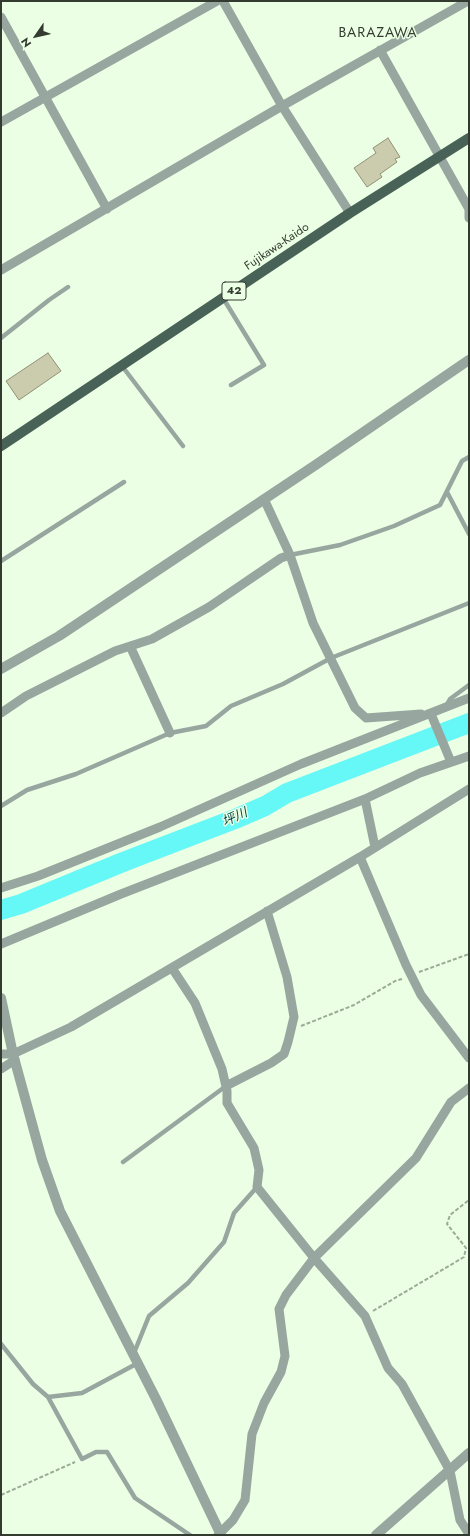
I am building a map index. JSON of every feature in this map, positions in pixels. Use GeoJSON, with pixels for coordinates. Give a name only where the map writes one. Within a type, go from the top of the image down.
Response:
{"type":"FeatureCollection","features":[{"type":"Feature","properties":{"kind":"main road","name":"Fujikawa-Kaido"},"geometry":{"type":"LineString","coordinates":[[1,446],[350,213],[469,138]]}},
{"type":"Feature","properties":{"kind":"street"},"geometry":{"type":"LineString","coordinates":[[1,122],[217,1]]}},
{"type":"Feature","properties":{"kind":"street"},"geometry":{"type":"LineString","coordinates":[[223,1],[282,106],[350,213]]}},
{"type":"Feature","properties":{"kind":"street"},"geometry":{"type":"LineString","coordinates":[[1,270],[282,106],[468,1]]}},
{"type":"Feature","properties":{"kind":"street"},"geometry":{"type":"LineString","coordinates":[[1,17],[107,209]]}},
{"type":"Feature","properties":{"kind":"street"},"geometry":{"type":"LineString","coordinates":[[380,50],[469,209],[469,218]]}},
{"type":"Feature","properties":{"kind":"street"},"geometry":{"type":"LineString","coordinates":[[1,669],[59,636],[469,360]]}},
{"type":"Feature","properties":{"kind":"street"},"geometry":{"type":"LineString","coordinates":[[264,499],[290,555],[313,623],[355,708],[366,718],[432,717]]}},
{"type":"Feature","properties":{"kind":"street"},"geometry":{"type":"LineString","coordinates":[[1,713],[26,696],[115,651],[152,639],[209,607],[281,558],[290,555]]}},
{"type":"Feature","properties":{"kind":"street"},"geometry":{"type":"LineString","coordinates":[[130,646],[170,734]]}},
{"type":"Feature","properties":{"kind":"street"},"geometry":{"type":"LineString","coordinates":[[1,888],[38,876],[160,827],[301,764],[432,717],[445,707],[469,698]]}},
{"type":"Feature","properties":{"kind":"street"},"geometry":{"type":"LineString","coordinates":[[432,717],[449,759]]}},
{"type":"Feature","properties":{"kind":"street"},"geometry":{"type":"LineString","coordinates":[[1,944],[122,894],[365,799],[449,759],[469,756]]}},
{"type":"Feature","properties":{"kind":"street"},"geometry":{"type":"LineString","coordinates":[[1,1068],[14,1057],[71,1028],[360,857],[469,789]]}},
{"type":"Feature","properties":{"kind":"street"},"geometry":{"type":"LineString","coordinates":[[365,799],[375,847]]}},
{"type":"Feature","properties":{"kind":"street"},"geometry":{"type":"LineString","coordinates":[[360,857],[421,995],[469,1058]]}},
{"type":"Feature","properties":{"kind":"street"},"geometry":{"type":"LineString","coordinates":[[226,1086],[271,1063],[284,1054],[294,1018],[287,977],[267,911]]}},
{"type":"Feature","properties":{"kind":"street"},"geometry":{"type":"LineString","coordinates":[[172,968],[195,1003],[222,1070],[226,1086],[227,1103],[254,1148],[259,1170],[257,1187],[314,1258],[366,1316],[388,1368],[402,1384],[450,1471],[460,1520],[469,1534]]}},
{"type":"Feature","properties":{"kind":"street"},"geometry":{"type":"LineString","coordinates":[[1,998],[14,1057],[42,1160],[60,1211],[135,1358],[220,1534],[233,1520],[245,1500],[252,1434],[264,1403],[281,1372],[285,1356],[279,1309],[286,1295],[314,1258],[416,1158],[451,1102],[469,1088]]}},
{"type":"Feature","properties":{"kind":"street"},"geometry":{"type":"LineString","coordinates":[[1,1054],[14,1057]]}},
{"type":"Feature","properties":{"kind":"street"},"geometry":{"type":"LineString","coordinates":[[376,1535],[469,1453]]}},
{"type":"Feature","properties":{"kind":"lane"},"geometry":{"type":"LineString","coordinates":[[1,338],[68,287]]}},
{"type":"Feature","properties":{"kind":"lane"},"geometry":{"type":"LineString","coordinates":[[224,298],[264,365],[231,385]]}},
{"type":"Feature","properties":{"kind":"lane"},"geometry":{"type":"LineString","coordinates":[[122,366],[182,446]]}},
{"type":"Feature","properties":{"kind":"lane"},"geometry":{"type":"LineString","coordinates":[[290,555],[340,545],[394,526],[440,505],[462,461],[469,457]]}},
{"type":"Feature","properties":{"kind":"lane"},"geometry":{"type":"LineString","coordinates":[[1,561],[124,482]]}},
{"type":"Feature","properties":{"kind":"lane"},"geometry":{"type":"LineString","coordinates":[[447,492],[469,534]]}},
{"type":"Feature","properties":{"kind":"lane"},"geometry":{"type":"LineString","coordinates":[[1,806],[27,790],[76,774],[170,734],[206,726],[231,706],[283,684],[331,658],[469,603]]}},
{"type":"Feature","properties":{"kind":"lane"},"geometry":{"type":"LineString","coordinates":[[445,707],[450,699],[469,684]]}},
{"type":"Feature","properties":{"kind":"lane"},"geometry":{"type":"LineString","coordinates":[[123,1162],[226,1086]]}},
{"type":"Feature","properties":{"kind":"lane"},"geometry":{"type":"LineString","coordinates":[[48,1396],[82,1393],[135,1358],[149,1316],[188,1283],[224,1242],[234,1213],[257,1187]]}},
{"type":"Feature","properties":{"kind":"lane"},"geometry":{"type":"LineString","coordinates":[[1,1344],[33,1384],[48,1396],[82,1459],[96,1452],[107,1452],[135,1498],[190,1535]]}},
{"type":"Feature","properties":{"kind":"path"},"geometry":{"type":"LineString","coordinates":[[291,1030],[354,1005],[395,981],[469,954]]}},
{"type":"Feature","properties":{"kind":"path"},"geometry":{"type":"LineString","coordinates":[[366,1316],[464,1256],[466,1248],[447,1224],[450,1215],[469,1200]]}},
{"type":"Feature","properties":{"kind":"path"},"geometry":{"type":"LineString","coordinates":[[1,1495],[82,1459]]}},
{"type":"Feature","properties":{"kind":"building"},"geometry":{"type":"Polygon","coordinates":[[[388,138],[400,157],[395,159],[397,162],[380,174],[382,177],[367,187],[354,168],[376,153],[373,148],[388,138]]]}},
{"type":"Feature","properties":{"kind":"building"},"geometry":{"type":"Polygon","coordinates":[[[48,353],[61,371],[19,400],[6,381],[48,353]]]}},
{"type":"Feature","properties":{"kind":"waterway","name":"坪川"},"geometry":{"type":"LineString","coordinates":[[1,910],[21,904],[123,862],[235,819],[265,806],[287,793],[469,723]]}},
{"type":"Feature","properties":{"kind":"district","name":"BARAZAWA"},"geometry":{"type":"Point","coordinates":[378,34]}}]}
